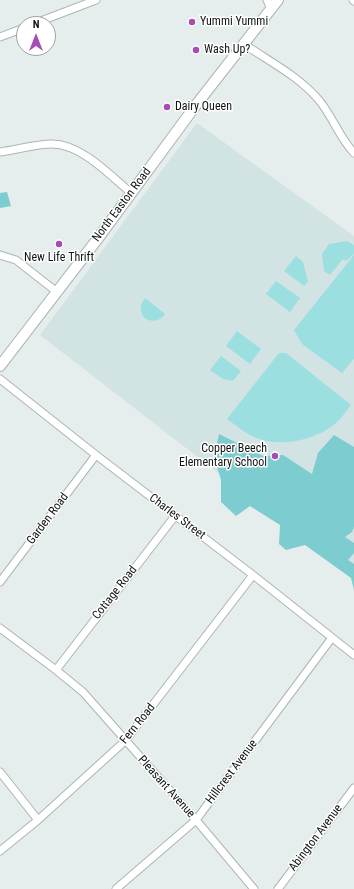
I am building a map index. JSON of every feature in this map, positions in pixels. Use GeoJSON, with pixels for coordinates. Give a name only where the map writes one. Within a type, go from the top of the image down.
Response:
{"type":"FeatureCollection","features":[{"type":"Feature","properties":{"kind":"main road","name":"North Easton Road"},"geometry":{"type":"LineString","coordinates":[[0,366],[244,44],[269,4],[278,0]]}},
{"type":"Feature","properties":{"kind":"street"},"geometry":{"type":"LineString","coordinates":[[54,16],[96,0]]}},
{"type":"Feature","properties":{"kind":"street"},"geometry":{"type":"LineString","coordinates":[[0,37],[16,31]]}},
{"type":"Feature","properties":{"kind":"street"},"geometry":{"type":"LineString","coordinates":[[244,44],[287,70],[305,84],[329,113],[343,139],[354,153]]}},
{"type":"Feature","properties":{"kind":"street"},"geometry":{"type":"LineString","coordinates":[[0,152],[50,144],[63,145],[83,153],[131,193]]}},
{"type":"Feature","properties":{"kind":"street"},"geometry":{"type":"LineString","coordinates":[[0,254],[16,260],[57,292]]}},
{"type":"Feature","properties":{"kind":"street","name":"Charles Street"},"geometry":{"type":"LineString","coordinates":[[0,379],[96,455],[253,575],[354,656]]}},
{"type":"Feature","properties":{"kind":"street","name":"Garden Road"},"geometry":{"type":"LineString","coordinates":[[0,582],[96,455]]}},
{"type":"Feature","properties":{"kind":"street","name":"Cottage Road"},"geometry":{"type":"LineString","coordinates":[[56,670],[175,516]]}},
{"type":"Feature","properties":{"kind":"street","name":"Fern Road"},"geometry":{"type":"LineString","coordinates":[[0,851],[38,820],[125,741],[253,575]]}},
{"type":"Feature","properties":{"kind":"street","name":"Pleasant Avenue"},"geometry":{"type":"LineString","coordinates":[[0,628],[83,692],[196,820],[254,889]]}},
{"type":"Feature","properties":{"kind":"street","name":"Hillcrest Avenue"},"geometry":{"type":"LineString","coordinates":[[116,889],[196,820],[332,639]]}},
{"type":"Feature","properties":{"kind":"street"},"geometry":{"type":"LineString","coordinates":[[0,772],[38,820]]}},
{"type":"Feature","properties":{"kind":"street","name":"Abington Avenue"},"geometry":{"type":"LineString","coordinates":[[278,889],[354,788]]}},
{"type":"Feature","properties":{"kind":"shaded area","name":"Copper Beech Elementary School"},"geometry":{"type":"Polygon","coordinates":[[[197,123],[354,236],[354,578],[40,335],[197,123]]]}},
{"type":"Feature","properties":{"kind":"shaded area"},"geometry":{"type":"Polygon","coordinates":[[[7,192],[11,206],[0,208],[0,193],[7,192]]]}},
{"type":"Feature","properties":{"kind":"shaded area"},"geometry":{"type":"Polygon","coordinates":[[[347,241],[354,245],[354,254],[346,261],[343,259],[330,275],[324,271],[322,254],[329,244],[347,241]]]}},
{"type":"Feature","properties":{"kind":"shaded area"},"geometry":{"type":"Polygon","coordinates":[[[354,255],[354,359],[342,373],[302,344],[294,330],[354,255]]]}},
{"type":"Feature","properties":{"kind":"shaded area"},"geometry":{"type":"Polygon","coordinates":[[[296,256],[303,262],[308,282],[304,286],[284,271],[296,256]]]}},
{"type":"Feature","properties":{"kind":"shaded area"},"geometry":{"type":"Polygon","coordinates":[[[276,281],[300,298],[290,312],[266,294],[276,281]]]}},
{"type":"Feature","properties":{"kind":"shaded area"},"geometry":{"type":"Polygon","coordinates":[[[145,298],[165,314],[160,319],[155,321],[150,320],[142,315],[142,304],[145,298]]]}},
{"type":"Feature","properties":{"kind":"shaded area"},"geometry":{"type":"Polygon","coordinates":[[[237,331],[261,349],[250,364],[226,346],[237,331]]]}},
{"type":"Feature","properties":{"kind":"shaded area"},"geometry":{"type":"Polygon","coordinates":[[[279,353],[286,353],[351,405],[335,424],[327,430],[308,438],[288,442],[268,441],[250,435],[227,419],[279,353]]]}},
{"type":"Feature","properties":{"kind":"shaded area"},"geometry":{"type":"Polygon","coordinates":[[[221,356],[241,371],[233,381],[223,379],[210,370],[221,356]]]}},
{"type":"Feature","properties":{"kind":"shaded area"},"geometry":{"type":"Polygon","coordinates":[[[219,434],[263,456],[283,455],[312,474],[318,453],[334,435],[354,447],[354,527],[352,532],[345,537],[354,543],[354,553],[348,560],[354,564],[354,590],[351,578],[305,545],[286,550],[279,544],[280,525],[250,506],[236,516],[221,502],[221,480],[214,457],[219,434]]]}},
{"type":"Feature","properties":{"kind":"place","name":"Yummi Yummi"},"geometry":{"type":"Point","coordinates":[192,22]}},
{"type":"Feature","properties":{"kind":"place","name":"Wash Up?"},"geometry":{"type":"Point","coordinates":[196,50]}},
{"type":"Feature","properties":{"kind":"place","name":"Dairy Queen"},"geometry":{"type":"Point","coordinates":[167,107]}},
{"type":"Feature","properties":{"kind":"place","name":"New Life Thrift"},"geometry":{"type":"Point","coordinates":[59,244]}},
{"type":"Feature","properties":{"kind":"place","name":"Copper Beech Elementary School"},"geometry":{"type":"Point","coordinates":[275,456]}}]}
